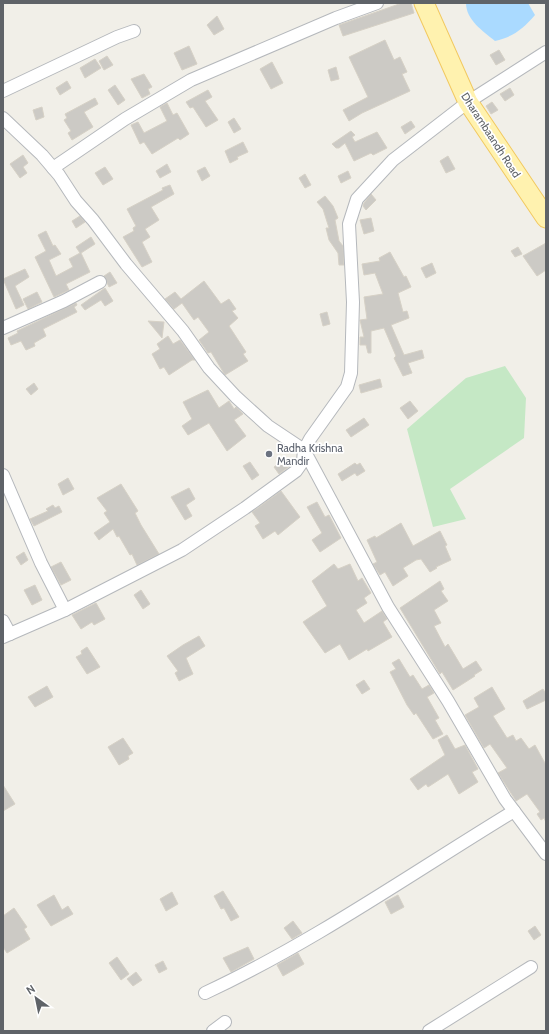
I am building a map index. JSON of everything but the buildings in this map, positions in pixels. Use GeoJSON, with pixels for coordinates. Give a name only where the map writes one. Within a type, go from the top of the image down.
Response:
{"type":"FeatureCollection","features":[{"type":"Feature","properties":{"kind":"main road","name":"Dharambaandh Road"},"geometry":{"type":"LineString","coordinates":[[424,3],[468,102],[546,218]]}},
{"type":"Feature","properties":{"kind":"street"},"geometry":{"type":"LineString","coordinates":[[53,168],[125,119],[184,84],[336,18],[377,3]]}},
{"type":"Feature","properties":{"kind":"street"},"geometry":{"type":"LineString","coordinates":[[3,91],[117,37],[134,31]]}},
{"type":"Feature","properties":{"kind":"street"},"geometry":{"type":"LineString","coordinates":[[3,621],[7,636],[65,610],[182,550],[239,512],[296,471],[303,461],[304,450],[310,439],[347,388],[351,373],[353,302],[349,224],[357,199],[393,160],[468,102],[546,52]]}},
{"type":"Feature","properties":{"kind":"street"},"geometry":{"type":"LineString","coordinates":[[3,118],[53,168],[76,201],[93,220],[126,264],[182,330],[209,368],[236,397],[268,426],[304,450],[388,607],[448,701],[514,811],[546,854]]}},
{"type":"Feature","properties":{"kind":"street"},"geometry":{"type":"LineString","coordinates":[[3,328],[64,301],[100,282]]}},
{"type":"Feature","properties":{"kind":"street"},"geometry":{"type":"LineString","coordinates":[[3,476],[40,563],[65,610]]}},
{"type":"Feature","properties":{"kind":"street"},"geometry":{"type":"LineString","coordinates":[[205,993],[254,970],[300,944],[514,811]]}},
{"type":"Feature","properties":{"kind":"street"},"geometry":{"type":"LineString","coordinates":[[429,1031],[531,967]]}},
{"type":"Feature","properties":{"kind":"street"},"geometry":{"type":"LineString","coordinates":[[213,1031],[225,1022]]}},
{"type":"Feature","properties":{"kind":"green space"},"geometry":{"type":"Polygon","coordinates":[[[505,366],[526,398],[524,438],[450,489],[466,519],[433,527],[407,429],[466,378],[505,366]]]}},
{"type":"Feature","properties":{"kind":"water"},"geometry":{"type":"Polygon","coordinates":[[[466,3],[528,3],[535,15],[517,32],[495,41],[472,20],[466,3]]]}},
{"type":"Feature","properties":{"kind":"place","name":"Radha Krishna Mandir"},"geometry":{"type":"Point","coordinates":[269,454]}}]}
